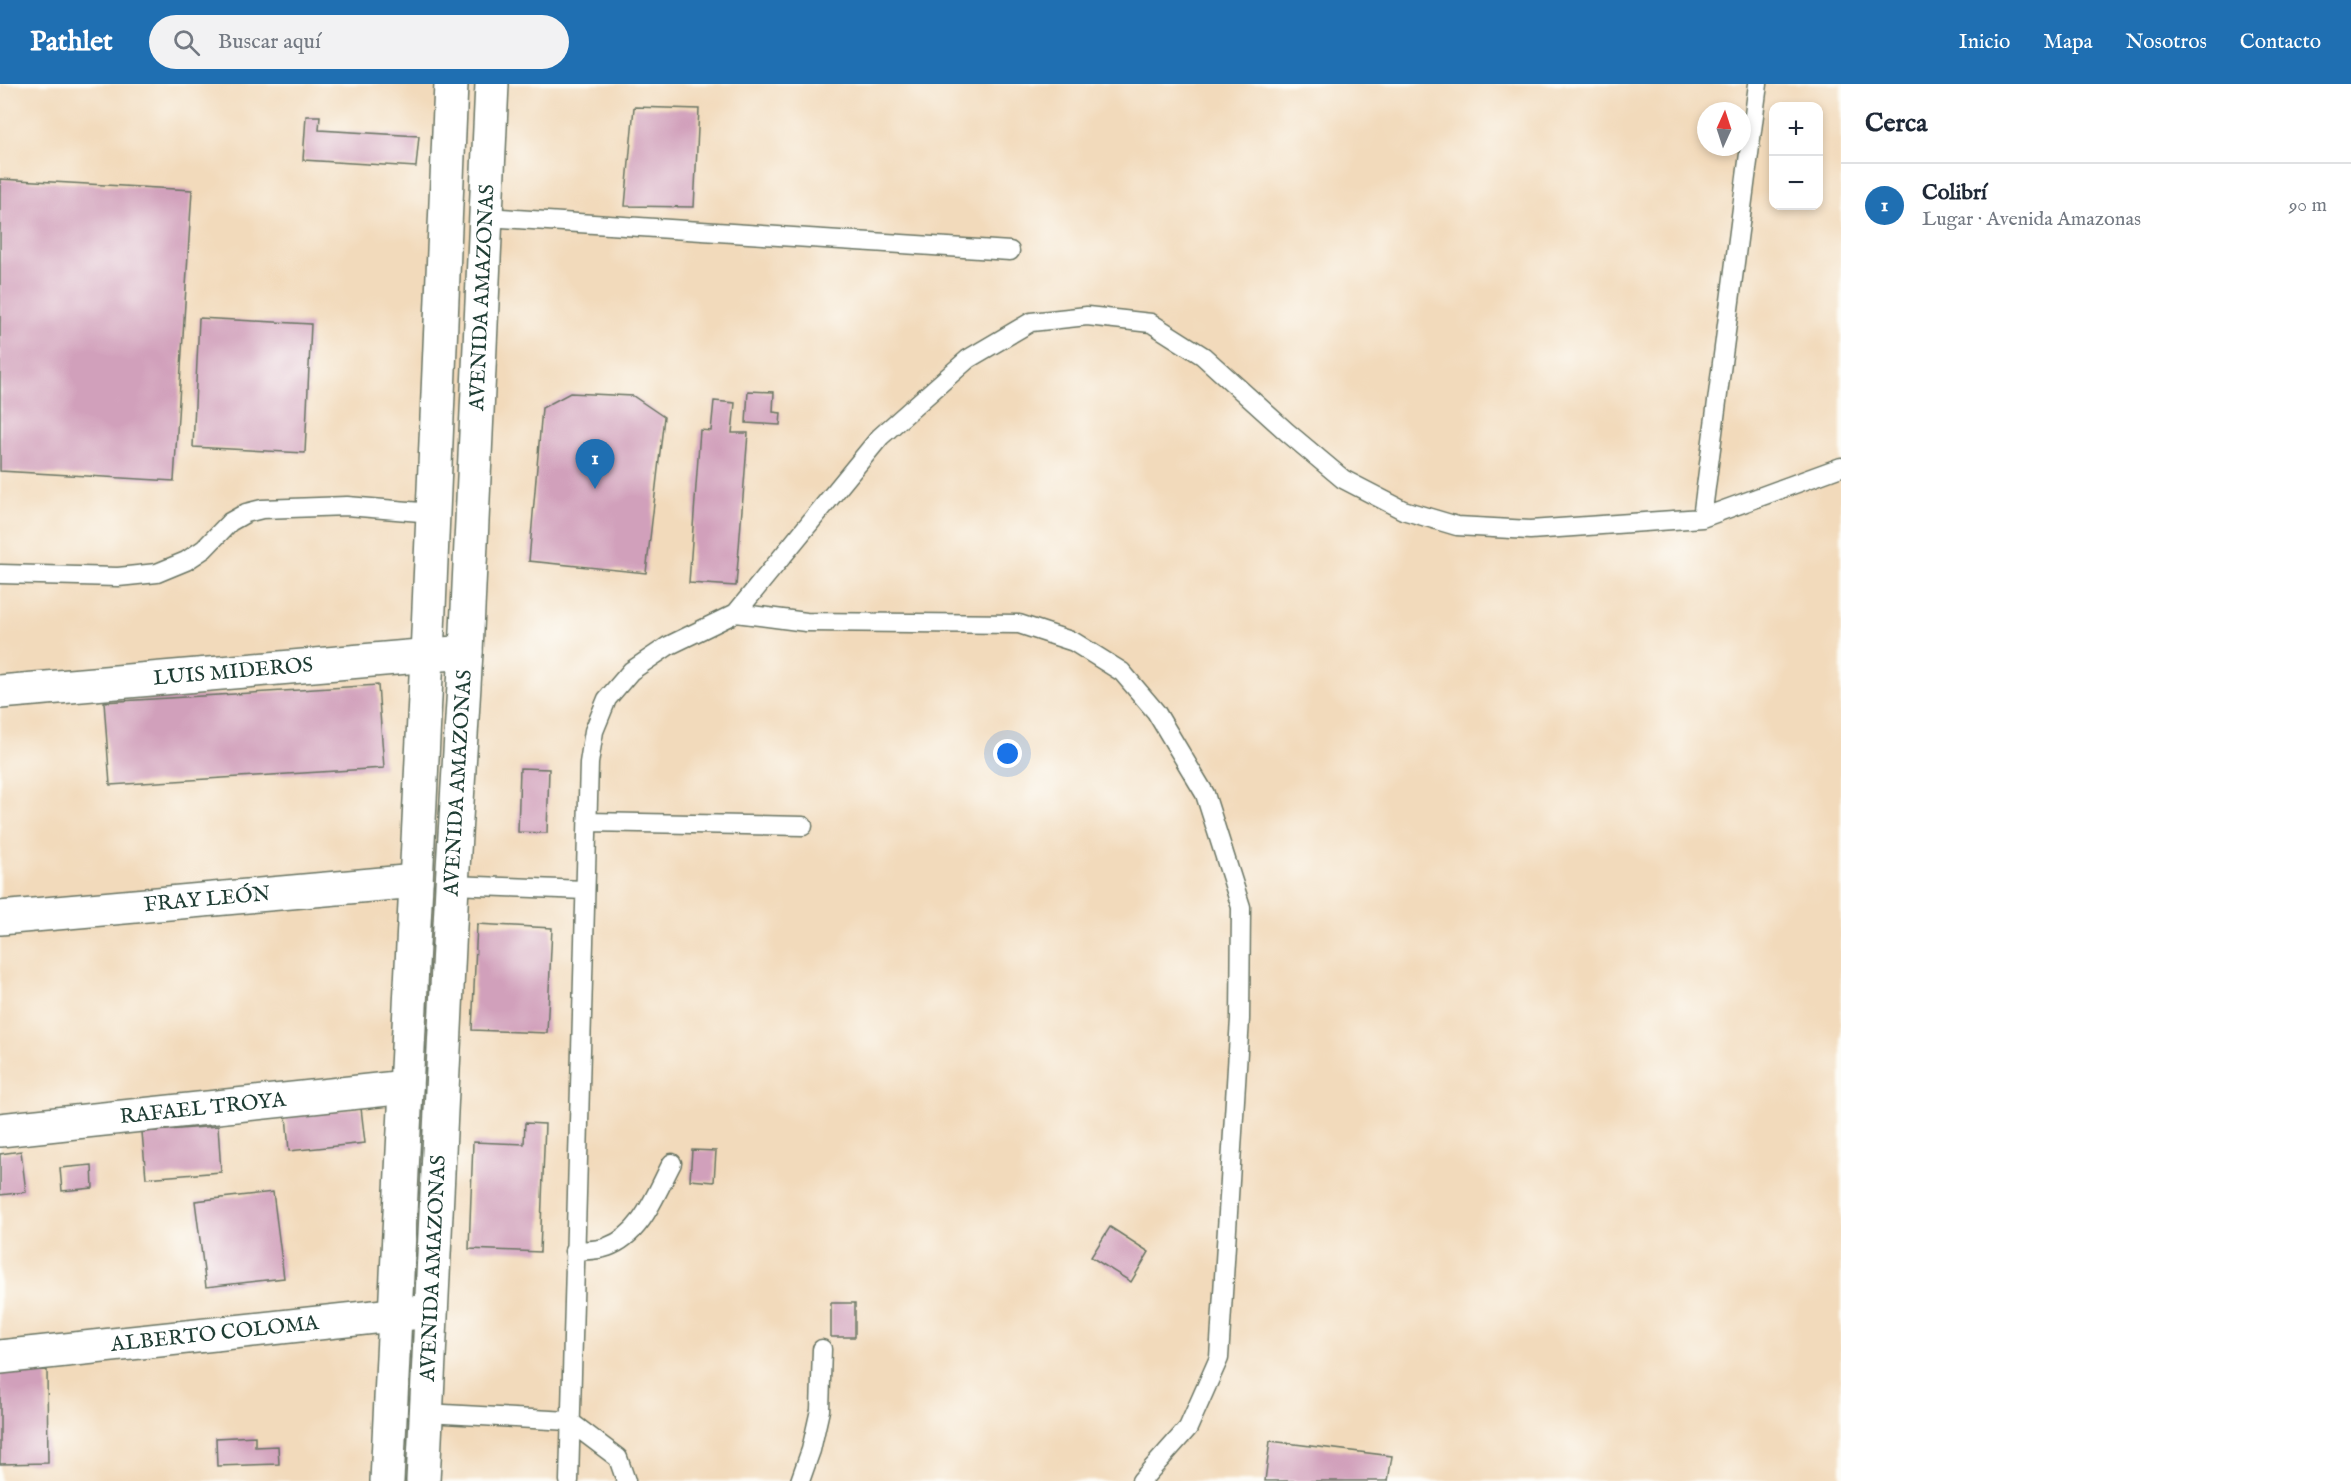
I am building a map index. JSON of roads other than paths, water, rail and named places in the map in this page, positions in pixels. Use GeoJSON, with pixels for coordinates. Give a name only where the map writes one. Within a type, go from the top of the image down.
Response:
{"type":"FeatureCollection","features":[{"type":"Feature","properties":{"kind":"main road","name":"AVENIDA AMAZONAS"},"geometry":{"type":"LineString","coordinates":[[387,1481],[427,656],[451,84]]}},
{"type":"Feature","properties":{"kind":"main road","name":"AVENIDA AMAZONAS"},"geometry":{"type":"LineString","coordinates":[[423,1481],[452,885],[466,652],[492,84]]}},
{"type":"Feature","properties":{"kind":"main road","name":"LUIS MIDEROS"},"geometry":{"type":"LineString","coordinates":[[0,692],[466,652]]}},
{"type":"Feature","properties":{"kind":"main road","name":"FRAY LEÓN"},"geometry":{"type":"LineString","coordinates":[[0,918],[416,881]]}},
{"type":"Feature","properties":{"kind":"main road","name":"RAFAEL TROYA"},"geometry":{"type":"LineString","coordinates":[[0,1130],[406,1087]]}},
{"type":"Feature","properties":{"kind":"main road","name":"ALBERTO COLOMA"},"geometry":{"type":"LineString","coordinates":[[0,1357],[430,1311]]}},
{"type":"Feature","properties":{"kind":"lane"},"geometry":{"type":"LineString","coordinates":[[1702,518],[1758,84]]}},
{"type":"Feature","properties":{"kind":"lane"},"geometry":{"type":"LineString","coordinates":[[486,217],[1010,250]]}},
{"type":"Feature","properties":{"kind":"lane"},"geometry":{"type":"LineString","coordinates":[[569,1481],[585,890],[590,763],[594,732],[607,699],[631,671],[668,646],[736,613],[880,437],[968,359],[1031,322],[1087,316],[1151,323],[1203,356],[1343,479],[1403,510],[1457,526],[1530,530],[1702,518],[1841,467]]}},
{"type":"Feature","properties":{"kind":"lane"},"geometry":{"type":"LineString","coordinates":[[0,574],[118,577],[157,573],[186,561],[204,549],[230,522],[246,513],[262,509],[347,506],[433,513]]}},
{"type":"Feature","properties":{"kind":"lane"},"geometry":{"type":"LineString","coordinates":[[736,613],[806,622],[1019,624],[1074,642],[1122,672],[1156,712],[1205,794],[1241,906],[1240,1019],[1219,1358],[1188,1428],[1141,1481]]}},
{"type":"Feature","properties":{"kind":"lane"},"geometry":{"type":"LineString","coordinates":[[588,822],[803,826]]}},
{"type":"Feature","properties":{"kind":"lane"},"geometry":{"type":"LineString","coordinates":[[452,885],[585,890]]}},
{"type":"Feature","properties":{"kind":"lane"},"geometry":{"type":"LineString","coordinates":[[574,1251],[606,1248],[630,1234],[644,1215],[672,1163]]}},
{"type":"Feature","properties":{"kind":"lane"},"geometry":{"type":"LineString","coordinates":[[800,1481],[811,1450],[820,1410],[822,1349]]}},
{"type":"Feature","properties":{"kind":"lane"},"geometry":{"type":"LineString","coordinates":[[426,1413],[569,1421],[618,1458],[626,1481]]}},
{"type":"Feature","properties":{"kind":"place","name":"Colibrí"},"geometry":{"type":"Point","coordinates":[595,489]}}]}
